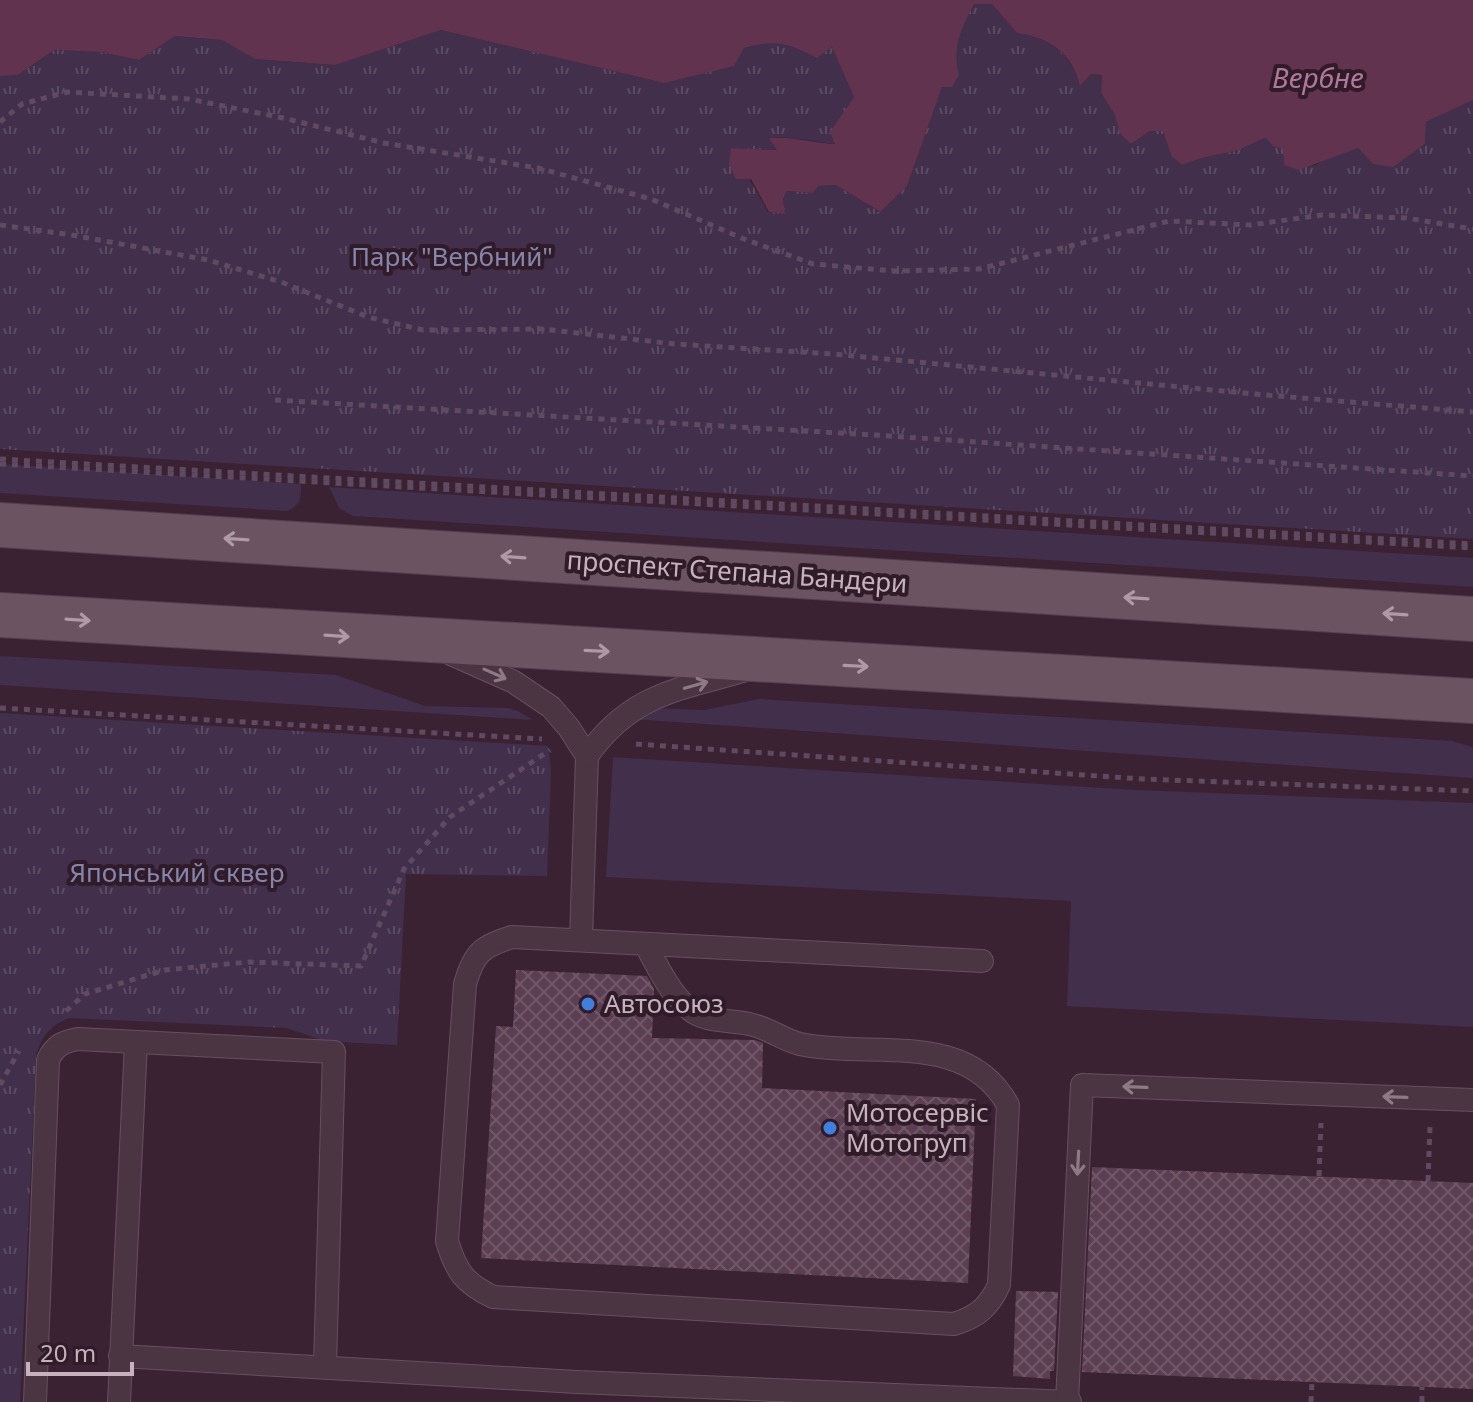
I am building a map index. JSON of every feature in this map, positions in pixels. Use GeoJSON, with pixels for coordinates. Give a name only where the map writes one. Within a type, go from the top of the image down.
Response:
{"type":"FeatureCollection","features":[{"type":"Feature","properties":{"kind":"main road","name":"проспект Степана Бандери"},"geometry":{"type":"LineString","coordinates":[[0,525],[1473,619]]}},
{"type":"Feature","properties":{"kind":"main road"},"geometry":{"type":"LineString","coordinates":[[0,615],[1473,701]]}},
{"type":"Feature","properties":{"kind":"lane"},"geometry":{"type":"LineString","coordinates":[[424,641],[514,682],[551,707],[582,745],[581,940]]}},
{"type":"Feature","properties":{"kind":"lane"},"geometry":{"type":"LineString","coordinates":[[582,745],[655,696],[779,661]]}},
{"type":"Feature","properties":{"kind":"lane"},"geometry":{"type":"LineString","coordinates":[[645,944],[671,991],[697,1015],[753,1024],[799,1044],[946,1055],[976,1069],[998,1087],[1008,1105],[999,1285],[991,1302],[973,1319],[954,1324],[493,1297],[472,1287],[454,1266],[447,1241],[465,984],[472,960],[492,943],[512,937],[982,961]]}},
{"type":"Feature","properties":{"kind":"lane"},"geometry":{"type":"LineString","coordinates":[[35,1402],[48,1060],[54,1048],[78,1039],[334,1052],[325,1366]]}},
{"type":"Feature","properties":{"kind":"lane"},"geometry":{"type":"LineString","coordinates":[[119,1402],[136,1042]]}},
{"type":"Feature","properties":{"kind":"lane"},"geometry":{"type":"LineString","coordinates":[[120,1356],[593,1383],[1068,1402],[1082,1085],[1473,1100]]}},
{"type":"Feature","properties":{"kind":"path"},"geometry":{"type":"LineString","coordinates":[[0,122],[22,104],[67,92],[189,99],[384,143],[538,168],[651,199],[744,239],[813,264],[895,271],[979,269],[1169,221],[1251,225],[1322,215],[1406,218],[1473,229]]}},
{"type":"Feature","properties":{"kind":"path"},"geometry":{"type":"LineString","coordinates":[[0,225],[208,260],[281,282],[368,317],[423,330],[542,329],[675,344],[864,357],[1473,412]]}},
{"type":"Feature","properties":{"kind":"path"},"geometry":{"type":"LineString","coordinates":[[275,400],[891,436],[1473,476]]}},
{"type":"Feature","properties":{"kind":"path"},"geometry":{"type":"LineString","coordinates":[[0,462],[1473,546]]}},
{"type":"Feature","properties":{"kind":"path"},"geometry":{"type":"LineString","coordinates":[[0,708],[1142,779],[1473,791]]}},
{"type":"Feature","properties":{"kind":"path"},"geometry":{"type":"LineString","coordinates":[[63,1013],[85,994],[165,970],[248,962],[361,966],[404,869],[450,817],[582,745]]}},
{"type":"Feature","properties":{"kind":"path"},"geometry":{"type":"LineString","coordinates":[[0,1085],[18,1052],[29,1042]]}},
{"type":"Feature","properties":{"kind":"path"},"geometry":{"type":"LineString","coordinates":[[1311,1402],[1312,1382]]}},
{"type":"Feature","properties":{"kind":"path"},"geometry":{"type":"LineString","coordinates":[[1422,1387],[1422,1402]]}},
{"type":"Feature","properties":{"kind":"green space","name":"Парк \"Вербний\""},"geometry":{"type":"Polygon","coordinates":[[[973,4],[992,4],[1017,33],[1049,43],[1057,49],[1071,64],[1080,86],[1091,74],[1102,75],[1101,93],[1114,112],[1121,135],[1131,144],[1150,131],[1163,131],[1183,165],[1235,151],[1266,138],[1313,166],[1358,148],[1373,164],[1409,154],[1425,145],[1426,122],[1473,100],[1473,539],[0,449],[0,76],[18,75],[54,50],[100,52],[139,60],[175,36],[222,40],[255,59],[335,65],[441,30],[664,83],[744,48],[768,41],[793,46],[817,58],[832,47],[854,97],[844,114],[836,144],[770,138],[778,150],[731,148],[768,212],[785,214],[783,200],[786,191],[813,193],[818,186],[836,185],[879,212],[907,186],[942,86],[959,75],[957,47],[973,4]]]}},
{"type":"Feature","properties":{"kind":"green space"},"geometry":{"type":"Polygon","coordinates":[[[0,464],[301,484],[301,493],[298,504],[287,511],[0,493],[0,464]]]}},
{"type":"Feature","properties":{"kind":"green space"},"geometry":{"type":"Polygon","coordinates":[[[329,487],[1473,558],[1473,587],[353,516],[339,508],[329,487]]]}},
{"type":"Feature","properties":{"kind":"green space"},"geometry":{"type":"Polygon","coordinates":[[[0,656],[336,675],[425,706],[508,708],[533,720],[0,685],[0,656]]]}},
{"type":"Feature","properties":{"kind":"green space"},"geometry":{"type":"Polygon","coordinates":[[[759,699],[1452,741],[1473,747],[1473,778],[632,719],[650,708],[704,710],[759,699]]]}},
{"type":"Feature","properties":{"kind":"green space","name":"Японський сквер"},"geometry":{"type":"Polygon","coordinates":[[[0,713],[548,746],[551,769],[547,876],[406,874],[397,1045],[324,1041],[287,1028],[70,1018],[48,1032],[36,1055],[20,1402],[0,1402],[0,713]]]}},
{"type":"Feature","properties":{"kind":"green space"},"geometry":{"type":"Polygon","coordinates":[[[613,757],[1136,790],[1473,803],[1473,1027],[1067,1006],[1071,901],[606,877],[613,757]]]}},
{"type":"Feature","properties":{"kind":"water","name":"Вербне"},"geometry":{"type":"Polygon","coordinates":[[[0,0],[1473,0],[1473,100],[1426,122],[1425,144],[1393,167],[1373,164],[1358,148],[1299,170],[1284,165],[1283,149],[1273,146],[1266,138],[1235,151],[1183,165],[1172,157],[1163,131],[1150,131],[1131,144],[1121,135],[1114,113],[1101,93],[1102,75],[1091,74],[1080,86],[1071,64],[1058,49],[1040,39],[1017,33],[992,4],[974,4],[959,38],[959,75],[952,87],[942,87],[907,186],[880,212],[836,185],[818,186],[813,193],[786,191],[783,200],[785,214],[769,212],[751,179],[736,179],[729,164],[731,148],[777,150],[769,138],[835,144],[830,132],[854,97],[832,47],[817,58],[781,44],[755,45],[744,48],[734,66],[664,83],[441,30],[335,65],[255,59],[222,40],[175,36],[139,60],[100,52],[54,50],[18,75],[0,76],[0,0]]]}},
{"type":"Feature","properties":{"kind":"building"},"geometry":{"type":"Polygon","coordinates":[[[516,970],[647,976],[654,989],[652,1038],[755,1040],[763,1043],[762,1088],[976,1099],[968,1283],[481,1258],[496,1026],[513,1027],[516,970]]]}},
{"type":"Feature","properties":{"kind":"building"},"geometry":{"type":"Polygon","coordinates":[[[1092,1167],[1473,1183],[1473,1389],[1082,1372],[1092,1167]]]}},
{"type":"Feature","properties":{"kind":"building"},"geometry":{"type":"Polygon","coordinates":[[[1016,1291],[1058,1292],[1054,1371],[1050,1371],[1050,1379],[1013,1376],[1016,1291]]]}},
{"type":"Feature","properties":{"kind":"place","name":"Автосоюз"},"geometry":{"type":"Point","coordinates":[588,1004]}},
{"type":"Feature","properties":{"kind":"place","name":"Мотосервіс Мотогруп"},"geometry":{"type":"Point","coordinates":[830,1128]}}]}
